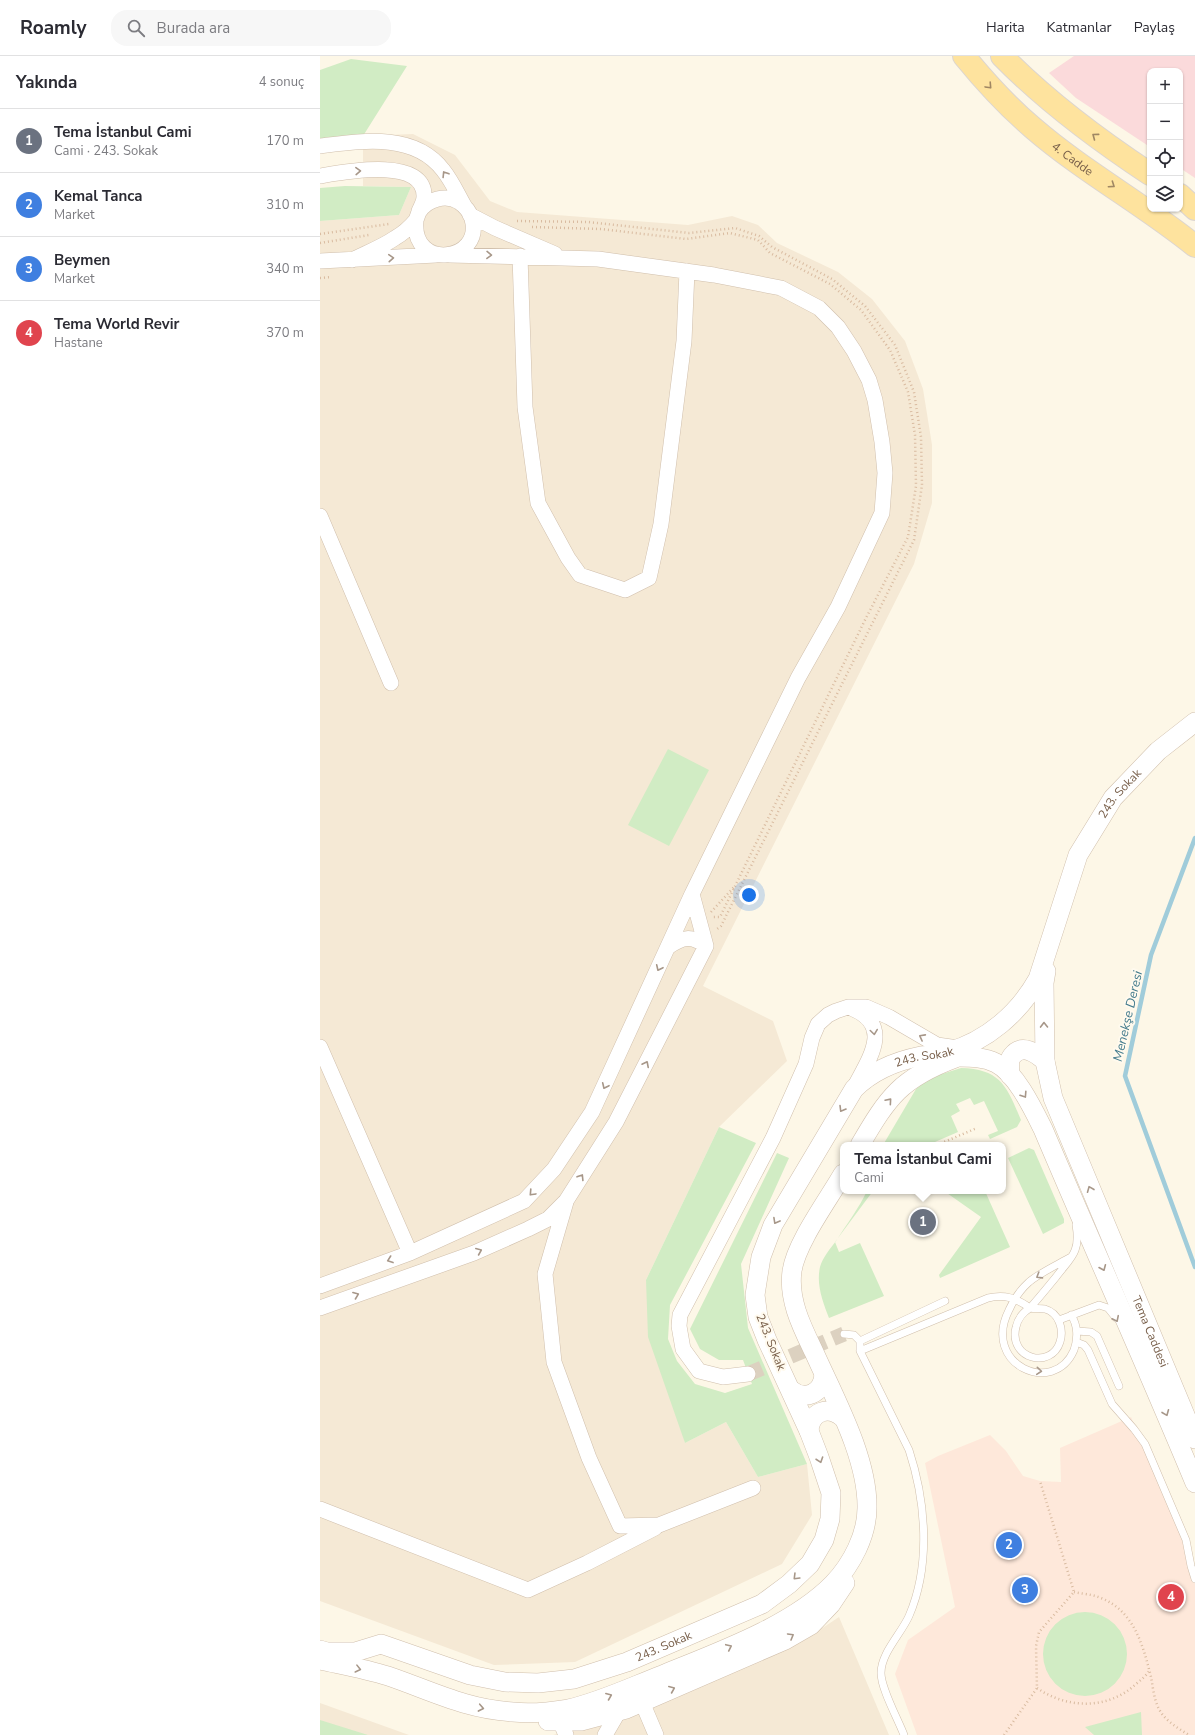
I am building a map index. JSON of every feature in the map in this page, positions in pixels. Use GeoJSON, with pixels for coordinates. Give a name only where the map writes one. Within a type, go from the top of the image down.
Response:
{"type":"FeatureCollection","features":[{"type":"Feature","properties":{"kind":"main road","name":"4. Cadde"},"geometry":{"type":"LineString","coordinates":[[964,56],[988,86],[1034,129],[1195,246]]}},
{"type":"Feature","properties":{"kind":"main road"},"geometry":{"type":"LineString","coordinates":[[1002,56],[1024,79],[1062,112],[1110,148],[1147,172]]}},
{"type":"Feature","properties":{"kind":"main road"},"geometry":{"type":"LineString","coordinates":[[1183,198],[1195,209]]}},
{"type":"Feature","properties":{"kind":"street"},"geometry":{"type":"LineString","coordinates":[[320,146],[366,140],[388,141],[410,147],[427,154],[443,169],[468,211],[473,223],[470,240],[464,248],[443,255],[428,251],[421,245],[415,229],[425,198],[420,182],[414,176],[405,172],[378,170],[348,171],[320,176]]}},
{"type":"Feature","properties":{"kind":"street"},"geometry":{"type":"LineString","coordinates":[[352,260],[396,238],[418,216],[425,205],[433,200],[442,198],[455,200],[468,211],[495,228],[564,258]]}},
{"type":"Feature","properties":{"kind":"street"},"geometry":{"type":"LineString","coordinates":[[320,262],[443,255],[598,259],[714,275],[781,288],[819,308],[838,327],[854,351],[869,380],[875,400],[885,473],[882,513],[838,608],[798,678],[692,894],[592,1112],[554,1169],[524,1201],[410,1253],[320,1286]]}},
{"type":"Feature","properties":{"kind":"street"},"geometry":{"type":"LineString","coordinates":[[520,256],[525,406],[538,503],[568,558],[580,575],[625,590],[649,578],[661,524],[684,341],[687,271]]}},
{"type":"Feature","properties":{"kind":"street"},"geometry":{"type":"LineString","coordinates":[[320,516],[391,683]]}},
{"type":"Feature","properties":{"kind":"street","name":"243. Sokak"},"geometry":{"type":"LineString","coordinates":[[862,1142],[886,1104],[899,1089],[914,1076],[959,1052],[991,1031],[1003,1022],[1029,996],[1038,979],[1078,855],[1113,798],[1158,751],[1195,722]]}},
{"type":"Feature","properties":{"kind":"street"},"geometry":{"type":"LineString","coordinates":[[320,1308],[474,1253],[548,1219],[566,1201],[616,1122],[705,943],[692,894]]}},
{"type":"Feature","properties":{"kind":"street"},"geometry":{"type":"LineString","coordinates":[[1044,983],[1057,923]]}},
{"type":"Feature","properties":{"kind":"street"},"geometry":{"type":"LineString","coordinates":[[668,947],[680,939],[688,939],[705,943]]}},
{"type":"Feature","properties":{"kind":"street","name":"243. Sokak"},"geometry":{"type":"LineString","coordinates":[[320,1650],[327,1652],[355,1652],[381,1644],[470,1675],[505,1682],[538,1683],[574,1679],[626,1662],[762,1604],[789,1584],[810,1564],[824,1540],[830,1520],[831,1493],[819,1457],[758,1317],[755,1295],[760,1263],[773,1225],[854,1089],[866,1077],[892,1064],[920,1056],[959,1052],[983,1045],[1022,1017],[1034,1002],[1044,983]]}},
{"type":"Feature","properties":{"kind":"street","name":"Tema Caddesi"},"geometry":{"type":"LineString","coordinates":[[1044,983],[1045,1061],[1053,1098],[1195,1439]]}},
{"type":"Feature","properties":{"kind":"street"},"geometry":{"type":"LineString","coordinates":[[848,1007],[864,1014],[869,1018],[874,1026],[875,1037],[873,1049],[854,1089]]}},
{"type":"Feature","properties":{"kind":"street"},"geometry":{"type":"LineString","coordinates":[[748,1374],[724,1377],[699,1371],[683,1349],[679,1326],[680,1315],[773,1138],[806,1064],[812,1038],[818,1024],[828,1015],[848,1007],[866,1007],[889,1017],[936,1045],[997,1063],[1010,1075],[1034,1110],[1133,1341],[1152,1390],[1195,1484]]}},
{"type":"Feature","properties":{"kind":"street"},"geometry":{"type":"LineString","coordinates":[[320,1047],[410,1253]]}},
{"type":"Feature","properties":{"kind":"street"},"geometry":{"type":"LineString","coordinates":[[1010,1075],[1010,1063],[1012,1056],[1018,1052],[1027,1049],[1035,1052],[1045,1061]]}},
{"type":"Feature","properties":{"kind":"street"},"geometry":{"type":"LineString","coordinates":[[320,1660],[387,1676],[459,1703],[484,1709],[514,1713],[546,1721],[563,1728],[642,1702],[785,1640],[811,1625],[831,1604],[845,1584],[860,1545],[867,1509],[864,1473],[842,1417],[799,1320],[792,1295],[792,1272],[798,1250],[840,1179]]}},
{"type":"Feature","properties":{"kind":"street"},"geometry":{"type":"LineString","coordinates":[[566,1201],[545,1274],[554,1362],[589,1458],[620,1526],[614,1548]]}},
{"type":"Feature","properties":{"kind":"street"},"geometry":{"type":"LineString","coordinates":[[791,1390],[801,1395],[812,1394],[821,1387],[824,1375]]}},
{"type":"Feature","properties":{"kind":"street"},"geometry":{"type":"LineString","coordinates":[[808,1431],[811,1420],[820,1412],[832,1410],[842,1417]]}},
{"type":"Feature","properties":{"kind":"street"},"geometry":{"type":"LineString","coordinates":[[320,1509],[528,1590],[587,1563],[659,1526],[753,1488]]}},
{"type":"Feature","properties":{"kind":"street"},"geometry":{"type":"LineString","coordinates":[[620,1526],[659,1526]]}},
{"type":"Feature","properties":{"kind":"street"},"geometry":{"type":"LineString","coordinates":[[514,1713],[567,1709],[599,1700],[725,1649],[785,1619],[815,1600],[835,1582],[860,1545]]}},
{"type":"Feature","properties":{"kind":"street"},"geometry":{"type":"LineString","coordinates":[[642,1702],[656,1735]]}},
{"type":"Feature","properties":{"kind":"street"},"geometry":{"type":"LineString","coordinates":[[605,1735],[618,1711]]}},
{"type":"Feature","properties":{"kind":"lane"},"geometry":{"type":"LineString","coordinates":[[860,1351],[988,1298],[1003,1296],[1015,1299],[1030,1308],[1047,1310],[1053,1313],[1059,1320],[1062,1335],[1060,1344],[1055,1350],[1044,1357],[1037,1358],[1027,1355],[1017,1346],[1015,1330],[1018,1318],[1030,1308],[1041,1297],[1073,1256],[1076,1248],[1078,1233],[1065,1181]]}},
{"type":"Feature","properties":{"kind":"lane"},"geometry":{"type":"LineString","coordinates":[[1071,1315],[1077,1331],[1076,1342],[1071,1356],[1061,1368],[1044,1372],[1033,1371],[1017,1364],[1006,1352],[1002,1334],[1007,1314],[1015,1299],[1030,1281],[1073,1256]]}},
{"type":"Feature","properties":{"kind":"lane"},"geometry":{"type":"LineString","coordinates":[[860,1341],[945,1301]]}},
{"type":"Feature","properties":{"kind":"lane"},"geometry":{"type":"LineString","coordinates":[[1059,1320],[1099,1305],[1104,1305],[1112,1312],[1118,1323]]}},
{"type":"Feature","properties":{"kind":"lane"},"geometry":{"type":"LineString","coordinates":[[1077,1331],[1091,1332],[1097,1336],[1119,1386]]}},
{"type":"Feature","properties":{"kind":"lane"},"geometry":{"type":"LineString","coordinates":[[844,1334],[854,1335],[860,1341],[860,1351],[909,1450],[915,1467],[921,1502],[923,1546],[917,1590],[909,1617],[885,1658],[881,1672],[884,1687],[904,1735]]}},
{"type":"Feature","properties":{"kind":"lane"},"geometry":{"type":"LineString","coordinates":[[1076,1342],[1084,1345],[1088,1350],[1112,1404],[1145,1444],[1186,1540],[1195,1579]]}},
{"type":"Feature","properties":{"kind":"path"},"geometry":{"type":"LineString","coordinates":[[512,221],[588,222],[689,233],[735,228],[759,236],[772,247],[832,279],[864,306],[895,345],[914,392],[921,437],[922,485],[914,540],[721,926],[705,943]]}},
{"type":"Feature","properties":{"kind":"path"},"geometry":{"type":"LineString","coordinates":[[320,234],[396,223]]}},
{"type":"Feature","properties":{"kind":"path"},"geometry":{"type":"LineString","coordinates":[[530,227],[601,229],[686,239],[730,233],[758,240],[770,253],[830,284],[861,310],[890,350],[908,392],[915,435],[916,486],[908,537],[865,620],[720,917],[714,918],[710,913],[734,887]]}},
{"type":"Feature","properties":{"kind":"path"},"geometry":{"type":"LineString","coordinates":[[320,243],[372,234]]}},
{"type":"Feature","properties":{"kind":"path"},"geometry":{"type":"LineString","coordinates":[[946,1142],[977,1128]]}},
{"type":"Feature","properties":{"kind":"path"},"geometry":{"type":"LineString","coordinates":[[1040,1481],[1074,1592]]}},
{"type":"Feature","properties":{"kind":"path"},"geometry":{"type":"LineString","coordinates":[[1074,1592],[1100,1598],[1114,1606],[1131,1620],[1139,1636],[1158,1708],[1164,1717],[1189,1735]]}},
{"type":"Feature","properties":{"kind":"path"},"geometry":{"type":"LineString","coordinates":[[1004,1735],[1037,1688],[1036,1646],[1039,1632],[1074,1592]]}},
{"type":"Feature","properties":{"kind":"path"},"geometry":{"type":"LineString","coordinates":[[1037,1688],[1045,1694],[1068,1702],[1086,1704],[1105,1703],[1132,1688],[1149,1671]]}},
{"type":"Feature","properties":{"kind":"shaded area"},"geometry":{"type":"Polygon","coordinates":[[[1074,56],[1195,56],[1195,178],[1183,170],[1183,68],[1147,68],[1147,145],[1076,98],[1049,73],[1074,56]]]}},
{"type":"Feature","properties":{"kind":"shaded area"},"geometry":{"type":"Polygon","coordinates":[[[413,134],[455,155],[490,201],[517,212],[688,225],[732,216],[758,225],[777,243],[838,272],[872,299],[905,341],[923,389],[932,445],[932,503],[914,564],[703,986],[773,1021],[787,1061],[719,1127],[646,1280],[685,1443],[726,1422],[758,1477],[807,1464],[812,1515],[782,1564],[575,1662],[494,1665],[320,1601],[320,221],[399,215],[411,187],[363,186],[363,136],[413,134]]]}},
{"type":"Feature","properties":{"kind":"shaded area"},"geometry":{"type":"Polygon","coordinates":[[[1131,1417],[1195,1570],[1195,1735],[917,1735],[895,1674],[908,1640],[955,1607],[925,1463],[938,1456],[990,1435],[1006,1451],[1023,1476],[1040,1481],[1061,1482],[1060,1448],[1131,1417]]]}},
{"type":"Feature","properties":{"kind":"shaded area"},"geometry":{"type":"Polygon","coordinates":[[[839,1617],[889,1735],[553,1735],[633,1714],[806,1639],[839,1617]]]}},
{"type":"Feature","properties":{"kind":"shaded area"},"geometry":{"type":"Polygon","coordinates":[[[320,1703],[409,1735],[320,1735],[320,1703]]]}},
{"type":"Feature","properties":{"kind":"green space"},"geometry":{"type":"Polygon","coordinates":[[[351,59],[407,66],[363,136],[320,140],[320,70],[351,59]]]}},
{"type":"Feature","properties":{"kind":"green space"},"geometry":{"type":"Polygon","coordinates":[[[345,186],[411,187],[399,215],[320,221],[320,188],[345,186]]]}},
{"type":"Feature","properties":{"kind":"green space"},"geometry":{"type":"Polygon","coordinates":[[[668,749],[709,770],[669,846],[628,825],[668,749]]]}},
{"type":"Feature","properties":{"kind":"green space"},"geometry":{"type":"Polygon","coordinates":[[[961,1068],[974,1069],[994,1076],[1006,1089],[1021,1120],[1017,1127],[990,1139],[988,1135],[998,1131],[984,1101],[974,1105],[970,1098],[956,1104],[960,1111],[951,1116],[958,1132],[935,1142],[885,1142],[916,1089],[929,1078],[961,1068]]]}},
{"type":"Feature","properties":{"kind":"green space"},"geometry":{"type":"Polygon","coordinates":[[[719,1127],[756,1143],[670,1305],[668,1339],[677,1361],[695,1384],[725,1393],[752,1384],[743,1360],[719,1360],[700,1349],[690,1329],[777,1153],[789,1158],[741,1264],[748,1328],[807,1464],[758,1477],[726,1422],[685,1443],[648,1337],[646,1280],[719,1127]]]}},
{"type":"Feature","properties":{"kind":"green space"},"geometry":{"type":"Polygon","coordinates":[[[1029,1148],[1034,1150],[1064,1219],[1064,1223],[1043,1234],[1008,1158],[1029,1148]]]}},
{"type":"Feature","properties":{"kind":"green space"},"geometry":{"type":"Polygon","coordinates":[[[866,1194],[871,1194],[838,1239],[866,1194]]]}},
{"type":"Feature","properties":{"kind":"green space"},"geometry":{"type":"Polygon","coordinates":[[[948,1194],[986,1194],[1010,1247],[940,1278],[939,1275],[981,1217],[948,1194]]]}},
{"type":"Feature","properties":{"kind":"green space"},"geometry":{"type":"Polygon","coordinates":[[[835,1242],[839,1252],[860,1243],[884,1296],[829,1318],[821,1293],[819,1274],[823,1260],[835,1242]]]}},
{"type":"Feature","properties":{"kind":"green space"},"geometry":{"type":"Polygon","coordinates":[[[1085,1612],[1101,1615],[1115,1624],[1124,1638],[1127,1654],[1124,1670],[1115,1684],[1101,1693],[1085,1696],[1069,1693],[1055,1684],[1046,1670],[1043,1654],[1046,1638],[1055,1624],[1069,1615],[1085,1612]]]}},
{"type":"Feature","properties":{"kind":"green space"},"geometry":{"type":"Polygon","coordinates":[[[1141,1712],[1142,1735],[1094,1735],[1085,1727],[1141,1712]]]}},
{"type":"Feature","properties":{"kind":"green space"},"geometry":{"type":"Polygon","coordinates":[[[320,1720],[368,1735],[320,1735],[320,1720]]]}},
{"type":"Feature","properties":{"kind":"waterway","name":"Menekşe Deresi"},"geometry":{"type":"LineString","coordinates":[[1195,838],[1151,955],[1125,1076],[1195,1267]]}},
{"type":"Feature","properties":{"kind":"tunnel"},"geometry":{"type":"LineString","coordinates":[[748,1374],[844,1334]]}},
{"type":"Feature","properties":{"kind":"place","name":"Tema İstanbul Cami"},"geometry":{"type":"Point","coordinates":[923,1222]}},
{"type":"Feature","properties":{"kind":"place","name":"Kemal Tanca"},"geometry":{"type":"Point","coordinates":[1009,1545]}},
{"type":"Feature","properties":{"kind":"place","name":"Beymen"},"geometry":{"type":"Point","coordinates":[1025,1590]}},
{"type":"Feature","properties":{"kind":"place","name":"Tema World Revir"},"geometry":{"type":"Point","coordinates":[1171,1597]}}]}
